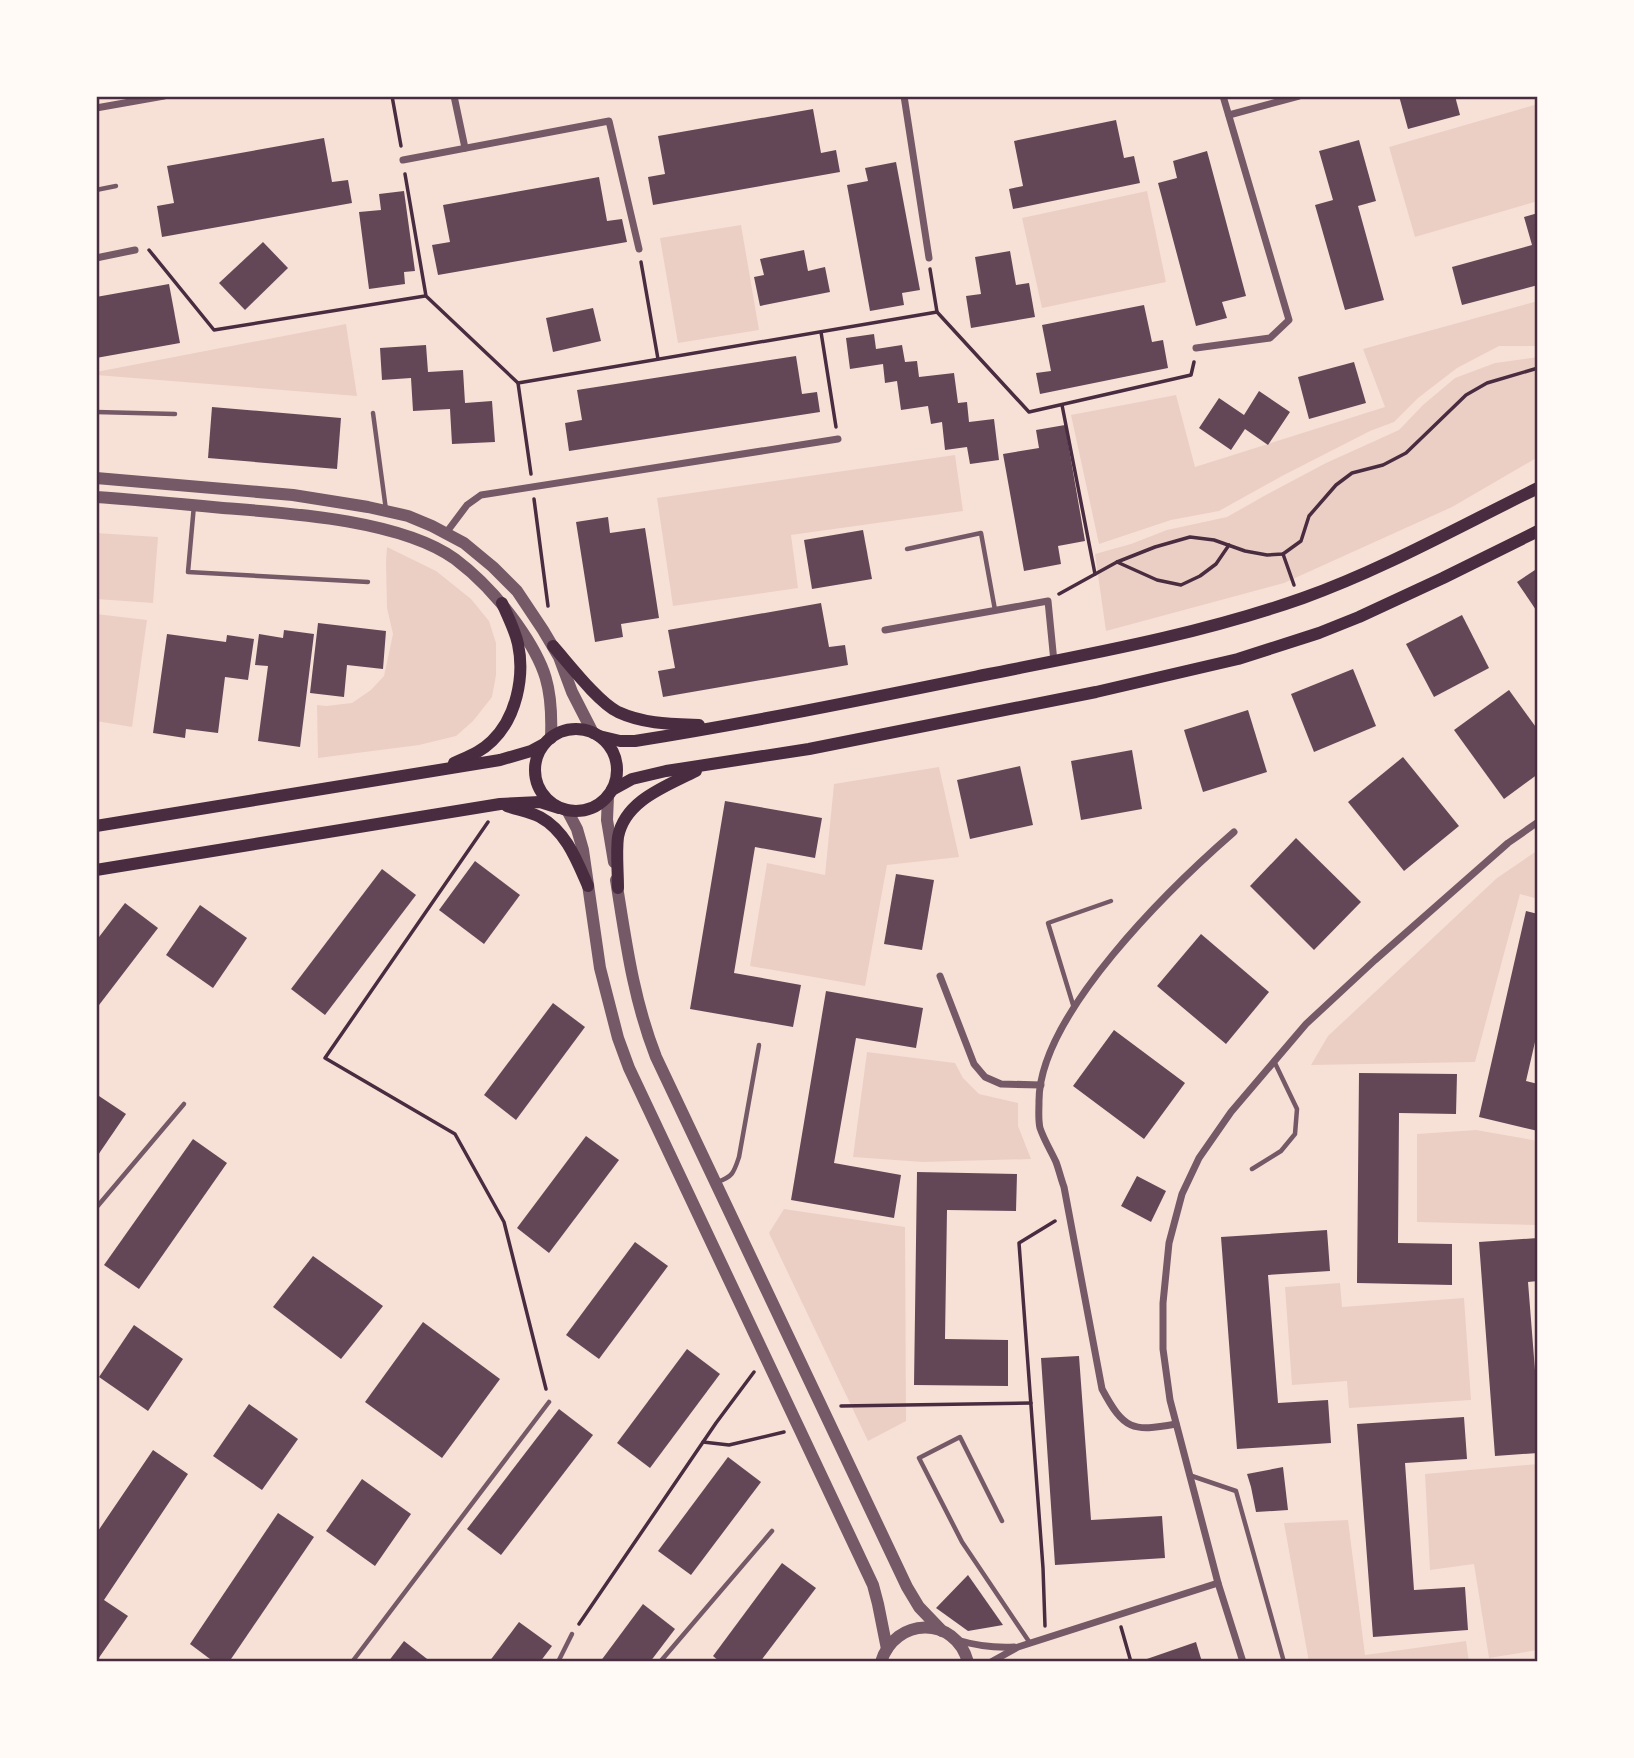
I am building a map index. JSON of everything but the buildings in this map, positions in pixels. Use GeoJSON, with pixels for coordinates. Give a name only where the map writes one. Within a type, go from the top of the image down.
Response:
{"type":"FeatureCollection","features":[{"type":"Feature","properties":{"kind":"main road"},"geometry":{"type":"LineString","coordinates":[[96,826],[519,755],[571,730],[582,730],[620,741],[635,741],[727,726],[1054,662],[1227,623],[1343,582],[1538,488]]}},
{"type":"Feature","properties":{"kind":"main road"},"geometry":{"type":"LineString","coordinates":[[96,870],[500,804],[540,802],[563,809],[590,809],[632,779],[647,775],[809,749],[1082,695],[1238,659],[1359,617],[1538,530]]}},
{"type":"Feature","properties":{"kind":"main road"},"geometry":{"type":"LineString","coordinates":[[440,770],[477,753],[492,741],[513,708],[519,689],[518,644],[502,603]]}},
{"type":"Feature","properties":{"kind":"main road"},"geometry":{"type":"LineString","coordinates":[[553,646],[600,699],[617,711],[657,723],[727,726]]}},
{"type":"Feature","properties":{"kind":"main road"},"geometry":{"type":"LineString","coordinates":[[596,735],[608,745],[617,767],[616,779],[610,793]]}},
{"type":"Feature","properties":{"kind":"main road"},"geometry":{"type":"LineString","coordinates":[[547,741],[538,755],[536,779],[549,801],[563,809]]}},
{"type":"Feature","properties":{"kind":"main road"},"geometry":{"type":"LineString","coordinates":[[618,888],[618,837],[631,810],[657,790],[706,766]]}},
{"type":"Feature","properties":{"kind":"main road"},"geometry":{"type":"LineString","coordinates":[[500,804],[537,816],[551,824],[574,855],[588,886]]}},
{"type":"Feature","properties":{"kind":"street"},"geometry":{"type":"LineString","coordinates":[[96,108],[164,96]]}},
{"type":"Feature","properties":{"kind":"street"},"geometry":{"type":"LineString","coordinates":[[454,96],[465,148]]}},
{"type":"Feature","properties":{"kind":"street"},"geometry":{"type":"LineString","coordinates":[[904,96],[929,258]]}},
{"type":"Feature","properties":{"kind":"street"},"geometry":{"type":"LineString","coordinates":[[1196,348],[1270,338],[1289,320],[1223,96]]}},
{"type":"Feature","properties":{"kind":"street"},"geometry":{"type":"LineString","coordinates":[[1229,115],[1300,96]]}},
{"type":"Feature","properties":{"kind":"street"},"geometry":{"type":"LineString","coordinates":[[403,160],[609,121],[639,249]]}},
{"type":"Feature","properties":{"kind":"street"},"geometry":{"type":"LineString","coordinates":[[96,258],[135,250]]}},
{"type":"Feature","properties":{"kind":"street"},"geometry":{"type":"LineString","coordinates":[[446,533],[467,505],[481,495],[838,439]]}},
{"type":"Feature","properties":{"kind":"street"},"geometry":{"type":"LineString","coordinates":[[96,478],[293,495],[408,516],[446,533],[464,543],[493,567],[517,592],[544,629],[559,657],[572,692],[596,735]]}},
{"type":"Feature","properties":{"kind":"street"},"geometry":{"type":"LineString","coordinates":[[96,497],[291,513],[402,534],[454,558],[502,603],[542,665],[547,678],[551,715],[547,741]]}},
{"type":"Feature","properties":{"kind":"street"},"geometry":{"type":"LineString","coordinates":[[885,630],[1048,601],[1054,662]]}},
{"type":"Feature","properties":{"kind":"street"},"geometry":{"type":"LineString","coordinates":[[610,793],[607,820],[629,963],[645,1029],[656,1057],[907,1587],[919,1607],[942,1631],[960,1644],[968,1662]]}},
{"type":"Feature","properties":{"kind":"street"},"geometry":{"type":"LineString","coordinates":[[563,809],[577,830],[583,850],[600,968],[614,1027],[625,1058],[873,1585],[878,1604],[882,1658]]}},
{"type":"Feature","properties":{"kind":"street"},"geometry":{"type":"LineString","coordinates":[[1243,1662],[1218,1583],[1189,1475],[1170,1400],[1163,1349],[1163,1303],[1169,1243],[1182,1194],[1199,1158],[1231,1112],[1306,1024],[1508,843],[1538,821]]}},
{"type":"Feature","properties":{"kind":"street"},"geometry":{"type":"LineString","coordinates":[[1176,1424],[1138,1428],[1114,1411],[1102,1389],[1064,1187],[1040,1127],[1038,1099],[1043,1071],[1061,1030],[1086,988],[1158,905],[1199,862],[1234,832]]}},
{"type":"Feature","properties":{"kind":"street"},"geometry":{"type":"LineString","coordinates":[[940,976],[974,1064],[985,1077],[1001,1084],[1041,1085]]}},
{"type":"Feature","properties":{"kind":"street"},"geometry":{"type":"LineString","coordinates":[[991,1662],[1018,1647],[1218,1583]]}},
{"type":"Feature","properties":{"kind":"street"},"geometry":{"type":"LineString","coordinates":[[882,1658],[899,1635],[918,1627],[942,1631]]}},
{"type":"Feature","properties":{"kind":"street"},"geometry":{"type":"LineString","coordinates":[[954,1639],[988,1648],[1018,1647]]}},
{"type":"Feature","properties":{"kind":"lane"},"geometry":{"type":"LineString","coordinates":[[96,190],[116,186]]}},
{"type":"Feature","properties":{"kind":"lane"},"geometry":{"type":"LineString","coordinates":[[96,412],[176,414]]}},
{"type":"Feature","properties":{"kind":"lane"},"geometry":{"type":"LineString","coordinates":[[373,413],[387,512]]}},
{"type":"Feature","properties":{"kind":"lane"},"geometry":{"type":"LineString","coordinates":[[194,505],[188,572],[368,582]]}},
{"type":"Feature","properties":{"kind":"lane"},"geometry":{"type":"LineString","coordinates":[[907,549],[981,533],[995,610]]}},
{"type":"Feature","properties":{"kind":"lane"},"geometry":{"type":"LineString","coordinates":[[1074,1008],[1048,923],[1111,901]]}},
{"type":"Feature","properties":{"kind":"lane"},"geometry":{"type":"LineString","coordinates":[[715,1182],[727,1178],[734,1171],[739,1157],[759,1045]]}},
{"type":"Feature","properties":{"kind":"lane"},"geometry":{"type":"LineString","coordinates":[[1252,1169],[1281,1151],[1295,1135],[1297,1109],[1274,1061]]}},
{"type":"Feature","properties":{"kind":"lane"},"geometry":{"type":"LineString","coordinates":[[96,1208],[184,1104]]}},
{"type":"Feature","properties":{"kind":"lane"},"geometry":{"type":"LineString","coordinates":[[352,1662],[549,1402]]}},
{"type":"Feature","properties":{"kind":"lane"},"geometry":{"type":"LineString","coordinates":[[1002,1521],[960,1437],[919,1458],[962,1542],[1030,1643]]}},
{"type":"Feature","properties":{"kind":"lane"},"geometry":{"type":"LineString","coordinates":[[1189,1475],[1236,1492],[1284,1662]]}},
{"type":"Feature","properties":{"kind":"lane"},"geometry":{"type":"LineString","coordinates":[[660,1662],[772,1531]]}},
{"type":"Feature","properties":{"kind":"lane"},"geometry":{"type":"LineString","coordinates":[[558,1662],[572,1634]]}},
{"type":"Feature","properties":{"kind":"path"},"geometry":{"type":"LineString","coordinates":[[393,96],[426,296],[518,383],[548,606]]}},
{"type":"Feature","properties":{"kind":"path"},"geometry":{"type":"LineString","coordinates":[[135,250],[145,246],[214,330],[426,296]]}},
{"type":"Feature","properties":{"kind":"path"},"geometry":{"type":"LineString","coordinates":[[639,249],[658,359]]}},
{"type":"Feature","properties":{"kind":"path"},"geometry":{"type":"LineString","coordinates":[[929,258],[937,312],[1029,412],[1191,375],[1196,348]]}},
{"type":"Feature","properties":{"kind":"path"},"geometry":{"type":"LineString","coordinates":[[518,383],[937,312]]}},
{"type":"Feature","properties":{"kind":"path"},"geometry":{"type":"LineString","coordinates":[[821,332],[838,439]]}},
{"type":"Feature","properties":{"kind":"path"},"geometry":{"type":"LineString","coordinates":[[1048,601],[1117,562],[1190,537],[1214,540],[1256,553],[1283,554],[1301,541],[1309,516],[1336,485],[1352,473],[1383,465],[1406,453],[1466,395],[1487,383],[1538,368]]}},
{"type":"Feature","properties":{"kind":"path"},"geometry":{"type":"LineString","coordinates":[[1062,404],[1095,575]]}},
{"type":"Feature","properties":{"kind":"path"},"geometry":{"type":"LineString","coordinates":[[1117,562],[1157,580],[1181,585],[1216,564],[1229,545]]}},
{"type":"Feature","properties":{"kind":"path"},"geometry":{"type":"LineString","coordinates":[[1283,554],[1300,599]]}},
{"type":"Feature","properties":{"kind":"path"},"geometry":{"type":"LineString","coordinates":[[500,804],[325,1058],[455,1135],[504,1222],[549,1402]]}},
{"type":"Feature","properties":{"kind":"path"},"geometry":{"type":"LineString","coordinates":[[1045,1638],[1019,1243],[1059,1219],[1070,1219]]}},
{"type":"Feature","properties":{"kind":"path"},"geometry":{"type":"LineString","coordinates":[[572,1634],[703,1442],[765,1357]]}},
{"type":"Feature","properties":{"kind":"path"},"geometry":{"type":"LineString","coordinates":[[821,1407],[1031,1404]]}},
{"type":"Feature","properties":{"kind":"path"},"geometry":{"type":"LineString","coordinates":[[703,1442],[729,1445],[799,1427]]}},
{"type":"Feature","properties":{"kind":"path"},"geometry":{"type":"LineString","coordinates":[[1117,1615],[1132,1662]]}},
{"type":"Feature","properties":{"kind":"shaded area"},"geometry":{"type":"Polygon","coordinates":[[[1538,104],[1538,201],[1415,237],[1389,147],[1538,104]]]}},
{"type":"Feature","properties":{"kind":"shaded area"},"geometry":{"type":"Polygon","coordinates":[[[1147,191],[1166,282],[1042,308],[1022,218],[1147,191]]]}},
{"type":"Feature","properties":{"kind":"shaded area"},"geometry":{"type":"Polygon","coordinates":[[[741,225],[759,330],[678,343],[660,238],[741,225]]]}},
{"type":"Feature","properties":{"kind":"shaded area"},"geometry":{"type":"Polygon","coordinates":[[[1538,301],[1538,346],[1499,346],[1457,368],[1418,398],[1394,422],[1370,431],[1219,511],[1171,520],[1099,544],[1071,415],[1176,395],[1195,467],[1385,407],[1363,349],[1538,301]]]}},
{"type":"Feature","properties":{"kind":"shaded area"},"geometry":{"type":"Polygon","coordinates":[[[346,324],[357,396],[96,375],[96,372],[346,324]]]}},
{"type":"Feature","properties":{"kind":"shaded area"},"geometry":{"type":"Polygon","coordinates":[[[1538,357],[1538,457],[1452,507],[1284,583],[1106,631],[1095,554],[1167,530],[1227,517],[1326,463],[1399,430],[1455,378],[1495,363],[1538,357]]]}},
{"type":"Feature","properties":{"kind":"shaded area"},"geometry":{"type":"Polygon","coordinates":[[[955,455],[963,511],[791,535],[798,588],[673,606],[657,498],[955,455]]]}},
{"type":"Feature","properties":{"kind":"shaded area"},"geometry":{"type":"Polygon","coordinates":[[[96,533],[158,537],[153,603],[96,599],[96,533]]]}},
{"type":"Feature","properties":{"kind":"shaded area"},"geometry":{"type":"Polygon","coordinates":[[[387,547],[436,571],[471,599],[489,621],[496,643],[496,675],[492,697],[473,721],[456,736],[419,745],[318,758],[317,705],[352,703],[371,690],[384,676],[393,634],[387,608],[387,547]]]}},
{"type":"Feature","properties":{"kind":"shaded area"},"geometry":{"type":"Polygon","coordinates":[[[96,614],[147,620],[132,727],[96,721],[96,614]]]}},
{"type":"Feature","properties":{"kind":"shaded area"},"geometry":{"type":"Polygon","coordinates":[[[939,767],[959,857],[887,865],[865,986],[750,966],[767,863],[825,875],[834,784],[939,767]]]}},
{"type":"Feature","properties":{"kind":"shaded area"},"geometry":{"type":"Polygon","coordinates":[[[1538,850],[1538,899],[1520,894],[1475,1062],[1311,1065],[1328,1036],[1497,878],[1538,850]]]}},
{"type":"Feature","properties":{"kind":"shaded area"},"geometry":{"type":"Polygon","coordinates":[[[867,1052],[955,1063],[963,1078],[979,1094],[1018,1103],[1018,1126],[1031,1159],[923,1162],[853,1157],[867,1052]]]}},
{"type":"Feature","properties":{"kind":"shaded area"},"geometry":{"type":"Polygon","coordinates":[[[1476,1130],[1538,1141],[1538,1225],[1417,1222],[1417,1134],[1476,1130]]]}},
{"type":"Feature","properties":{"kind":"shaded area"},"geometry":{"type":"Polygon","coordinates":[[[784,1209],[905,1227],[906,1421],[868,1441],[769,1233],[784,1209]]]}},
{"type":"Feature","properties":{"kind":"shaded area"},"geometry":{"type":"Polygon","coordinates":[[[1340,1283],[1342,1307],[1464,1298],[1471,1400],[1349,1408],[1347,1381],[1292,1385],[1285,1287],[1340,1283]]]}},
{"type":"Feature","properties":{"kind":"shaded area"},"geometry":{"type":"Polygon","coordinates":[[[1538,1464],[1538,1650],[1489,1658],[1474,1564],[1430,1570],[1425,1474],[1538,1464]]]}},
{"type":"Feature","properties":{"kind":"shaded area"},"geometry":{"type":"Polygon","coordinates":[[[1348,1520],[1365,1655],[1466,1641],[1469,1662],[1309,1662],[1284,1523],[1348,1520]]]}}]}
